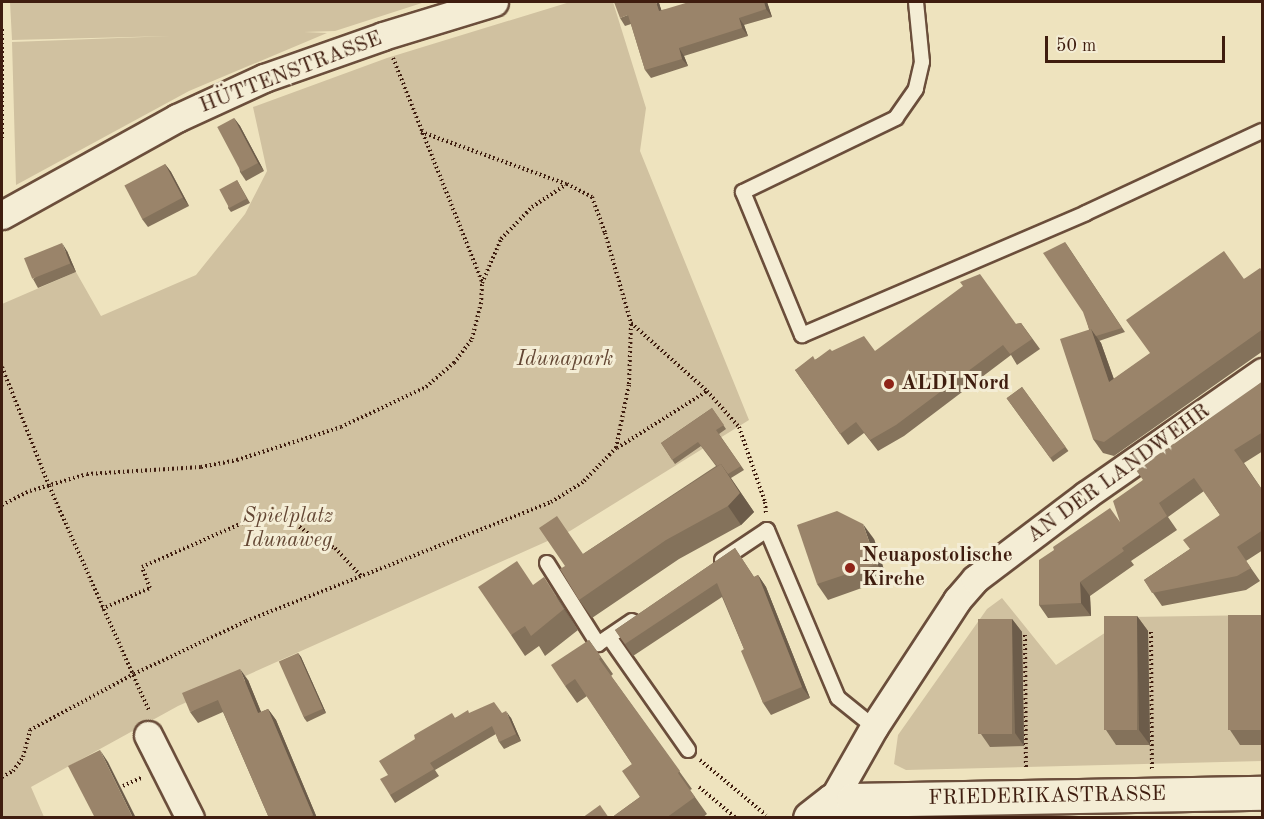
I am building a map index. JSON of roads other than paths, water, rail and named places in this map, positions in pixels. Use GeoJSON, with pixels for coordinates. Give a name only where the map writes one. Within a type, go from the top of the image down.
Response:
{"type":"FeatureCollection","features":[{"type":"Feature","properties":{"kind":"street","name":"HÜTTENSTRASSE"},"geometry":{"type":"LineString","coordinates":[[2,215],[188,113],[264,78],[384,36],[494,2]]}},
{"type":"Feature","properties":{"kind":"street","name":"AN DER LANDWEHR"},"geometry":{"type":"LineString","coordinates":[[821,809],[957,600],[975,579],[1086,495],[1263,372]]}},
{"type":"Feature","properties":{"kind":"street"},"geometry":{"type":"LineString","coordinates":[[149,724],[190,818]]}},
{"type":"Feature","properties":{"kind":"street","name":"FRIEDERIKASTRASSE"},"geometry":{"type":"LineString","coordinates":[[821,809],[1027,797],[1263,793]]}},
{"type":"Feature","properties":{"kind":"lane"},"geometry":{"type":"LineString","coordinates":[[916,2],[922,62],[916,89],[896,118],[742,192],[802,335],[1086,213],[1263,131]]}},
{"type":"Feature","properties":{"kind":"lane"},"geometry":{"type":"LineString","coordinates":[[708,570],[767,530],[838,698],[874,727]]}},
{"type":"Feature","properties":{"kind":"lane"},"geometry":{"type":"LineString","coordinates":[[547,563],[598,644],[648,610]]}},
{"type":"Feature","properties":{"kind":"lane"},"geometry":{"type":"LineString","coordinates":[[609,636],[688,750]]}},
{"type":"Feature","properties":{"kind":"place","name":"ALDI Nord"},"geometry":{"type":"Point","coordinates":[889,384]}},
{"type":"Feature","properties":{"kind":"place","name":"Neuapostolische Kirche"},"geometry":{"type":"Point","coordinates":[850,568]}},
{"type":"Feature","properties":{"kind":"park label","name":"Idunapark"},"geometry":{"type":"Point","coordinates":[565,360]}},
{"type":"Feature","properties":{"kind":"park label","name":"Spielplatz Idunaweg"},"geometry":{"type":"Point","coordinates":[288,529]}}]}
